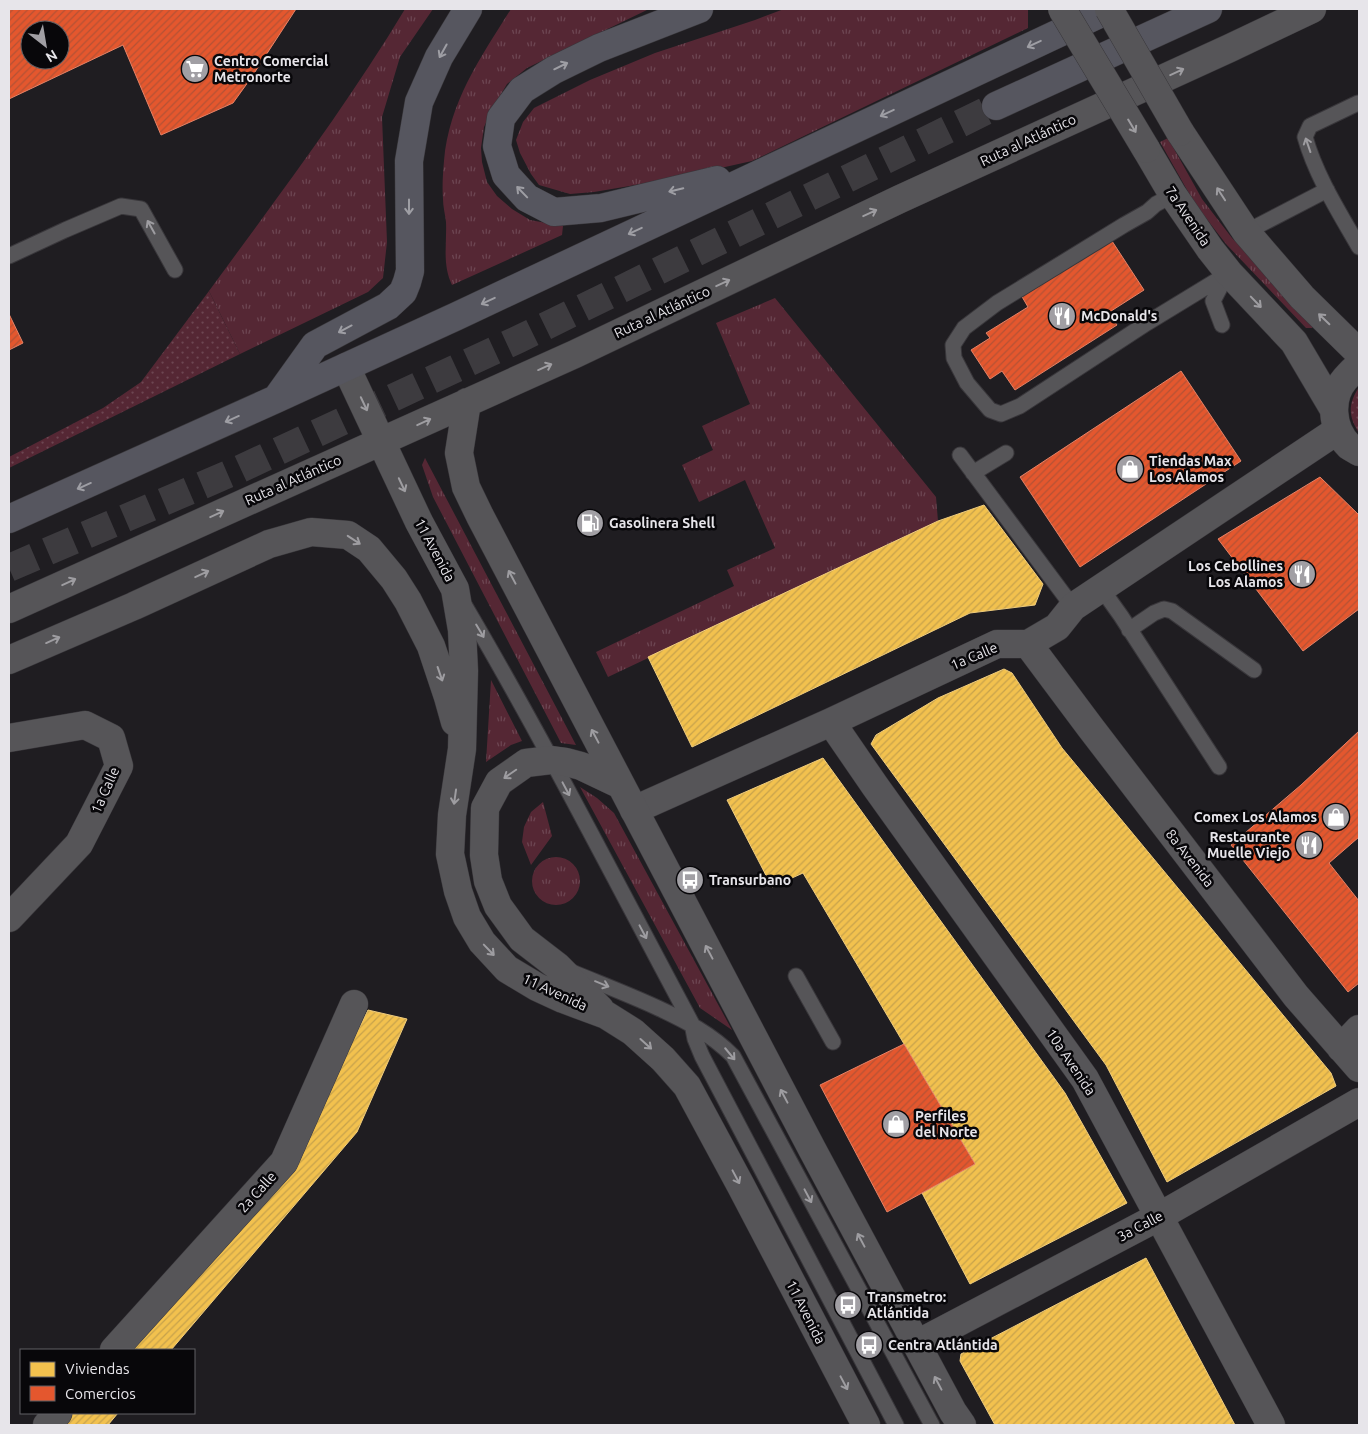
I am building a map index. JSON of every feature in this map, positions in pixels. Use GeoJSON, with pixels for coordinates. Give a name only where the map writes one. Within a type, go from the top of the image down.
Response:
{"type":"FeatureCollection","features":[{"type":"Feature","properties":{"kind":"highway"},"geometry":{"type":"LineString","coordinates":[[276,399],[315,345],[388,306],[403,292],[410,271],[409,161],[419,102],[439,58],[468,9]]}},
{"type":"Feature","properties":{"kind":"highway"},"geometry":{"type":"LineString","coordinates":[[699,9],[665,16],[554,70],[522,90],[501,118],[497,146],[506,176],[528,198],[554,212],[601,208],[774,166]]}},
{"type":"Feature","properties":{"kind":"highway"},"geometry":{"type":"LineString","coordinates":[[9,520],[457,316],[1110,9]]}},
{"type":"Feature","properties":{"kind":"highway"},"geometry":{"type":"LineString","coordinates":[[996,106],[1208,9]]}},
{"type":"Feature","properties":{"kind":"main road","name":"7a Avenida"},"geometry":{"type":"LineString","coordinates":[[1062,9],[1173,195],[1228,273],[1294,342],[1349,445],[1359,452]]}},
{"type":"Feature","properties":{"kind":"main road"},"geometry":{"type":"LineString","coordinates":[[1110,9],[1180,132],[1246,232],[1302,297],[1359,353]]}},
{"type":"Feature","properties":{"kind":"main road","name":"Ruta al Atlántico"},"geometry":{"type":"LineString","coordinates":[[9,609],[584,349],[900,199],[1312,9]]}},
{"type":"Feature","properties":{"kind":"main road"},"geometry":{"type":"LineString","coordinates":[[1028,644],[1057,627],[1073,607],[1335,419],[1338,387],[1354,368],[1359,366]]}},
{"type":"Feature","properties":{"kind":"main road","name":"11 Avenida"},"geometry":{"type":"LineString","coordinates":[[346,367],[419,522],[455,589],[462,630],[464,671],[462,749],[452,815],[450,854],[458,891],[467,917],[482,942],[507,969],[537,987],[606,1015],[633,1032],[663,1059],[687,1086],[866,1425]]}},
{"type":"Feature","properties":{"kind":"main road"},"geometry":{"type":"LineString","coordinates":[[467,402],[460,452],[466,487],[480,516],[812,1149],[916,1344],[962,1425]]}},
{"type":"Feature","properties":{"kind":"main road"},"geometry":{"type":"LineString","coordinates":[[9,660],[134,606],[269,544],[311,532],[348,535],[369,549],[394,579],[408,601],[431,646],[448,696],[462,749]]}},
{"type":"Feature","properties":{"kind":"main road","name":"1a Calle"},"geometry":{"type":"LineString","coordinates":[[634,810],[831,722],[997,644],[1028,644]]}},
{"type":"Feature","properties":{"kind":"main road","name":"8a Avenida"},"geometry":{"type":"LineString","coordinates":[[1028,644],[1090,728],[1290,988],[1350,1038],[1359,1068]]}},
{"type":"Feature","properties":{"kind":"main road","name":"10a Avenida"},"geometry":{"type":"LineString","coordinates":[[831,722],[1085,1079],[1271,1425]]}},
{"type":"Feature","properties":{"kind":"main road","name":"1a Calle"},"geometry":{"type":"LineString","coordinates":[[9,738],[85,725],[111,738],[119,766],[79,844],[9,918]]}},
{"type":"Feature","properties":{"kind":"main road"},"geometry":{"type":"LineString","coordinates":[[606,1015],[557,966],[522,940],[498,906],[488,881],[484,854],[485,808],[499,782],[526,763],[551,760],[566,762],[581,766],[621,785]]}},
{"type":"Feature","properties":{"kind":"main road","name":"2a Calle"},"geometry":{"type":"LineString","coordinates":[[115,1349],[284,1162],[354,1004]]}},
{"type":"Feature","properties":{"kind":"main road","name":"3a Calle"},"geometry":{"type":"LineString","coordinates":[[916,1344],[1160,1216],[1359,1102]]}},
{"type":"Feature","properties":{"kind":"main road"},"geometry":{"type":"LineString","coordinates":[[47,1425],[57,1414]]}},
{"type":"Feature","properties":{"kind":"lane"},"geometry":{"type":"LineString","coordinates":[[1358,104],[1310,126],[1305,137],[1327,190],[1359,247]]}},
{"type":"Feature","properties":{"kind":"lane"},"geometry":{"type":"LineString","coordinates":[[1246,232],[1327,190]]}},
{"type":"Feature","properties":{"kind":"lane"},"geometry":{"type":"LineString","coordinates":[[1173,195],[997,303],[964,328],[953,345],[954,358],[967,383],[990,410],[1001,414],[1020,406],[1148,322],[1228,273]]}},
{"type":"Feature","properties":{"kind":"lane"},"geometry":{"type":"LineString","coordinates":[[9,256],[121,206],[141,209],[175,270]]}},
{"type":"Feature","properties":{"kind":"lane"},"geometry":{"type":"LineString","coordinates":[[1222,325],[1212,301],[1228,273]]}},
{"type":"Feature","properties":{"kind":"lane"},"geometry":{"type":"LineString","coordinates":[[973,473],[1006,453]]}},
{"type":"Feature","properties":{"kind":"lane"},"geometry":{"type":"LineString","coordinates":[[960,455],[1073,607]]}},
{"type":"Feature","properties":{"kind":"lane"},"geometry":{"type":"LineString","coordinates":[[1101,588],[1219,767]]}},
{"type":"Feature","properties":{"kind":"lane"},"geometry":{"type":"LineString","coordinates":[[455,589],[486,641],[551,760],[692,1024],[694,1039],[702,1056],[896,1425]]}},
{"type":"Feature","properties":{"kind":"lane"},"geometry":{"type":"LineString","coordinates":[[1129,630],[1154,613],[1164,609],[1172,611],[1254,670]]}},
{"type":"Feature","properties":{"kind":"lane"},"geometry":{"type":"LineString","coordinates":[[557,966],[634,997],[692,1024],[721,1044],[733,1056],[932,1425]]}},
{"type":"Feature","properties":{"kind":"lane"},"geometry":{"type":"LineString","coordinates":[[796,976],[833,1042]]}},
{"type":"Feature","properties":{"kind":"lane"},"geometry":{"type":"LineString","coordinates":[[822,1341],[856,1348]]}},
{"type":"Feature","properties":{"kind":"green space"},"geometry":{"type":"Polygon","coordinates":[[[405,9],[433,9],[400,57],[382,117],[387,242],[383,278],[368,292],[240,354],[209,291],[335,117],[405,9]]]}},
{"type":"Feature","properties":{"kind":"green space"},"geometry":{"type":"Polygon","coordinates":[[[511,9],[649,9],[527,68],[507,84],[484,127],[481,148],[487,182],[497,196],[512,209],[530,220],[563,226],[562,235],[452,285],[446,262],[446,222],[443,204],[447,139],[452,119],[468,81],[511,9]]]}},
{"type":"Feature","properties":{"kind":"green space"},"geometry":{"type":"Polygon","coordinates":[[[784,9],[1028,9],[1028,28],[752,161],[671,179],[594,192],[570,194],[539,185],[531,174],[520,153],[516,140],[523,122],[534,108],[590,80],[655,53],[784,9]]]}},
{"type":"Feature","properties":{"kind":"green space"},"geometry":{"type":"Polygon","coordinates":[[[1168,138],[1202,199],[1232,238],[1305,312],[1314,325],[1312,328],[1306,328],[1226,244],[1195,204],[1160,142],[1168,138]]]}},
{"type":"Feature","properties":{"kind":"green space"},"geometry":{"type":"Polygon","coordinates":[[[209,291],[240,354],[9,468],[9,457],[103,408],[141,382],[209,291]]]}},
{"type":"Feature","properties":{"kind":"green space"},"geometry":{"type":"Polygon","coordinates":[[[775,298],[936,497],[938,521],[608,677],[596,652],[734,586],[727,570],[775,548],[745,480],[699,502],[682,465],[713,450],[702,426],[750,404],[716,323],[775,298]]]}},
{"type":"Feature","properties":{"kind":"green space"},"geometry":{"type":"Polygon","coordinates":[[[1359,387],[1359,433],[1351,415],[1351,405],[1359,387]]]}},
{"type":"Feature","properties":{"kind":"green space"},"geometry":{"type":"Polygon","coordinates":[[[425,458],[576,745],[561,743],[433,497],[422,465],[425,458]]]}},
{"type":"Feature","properties":{"kind":"green space"},"geometry":{"type":"Polygon","coordinates":[[[491,680],[522,741],[511,745],[486,762],[491,680]]]}},
{"type":"Feature","properties":{"kind":"green space"},"geometry":{"type":"Polygon","coordinates":[[[580,787],[597,798],[614,813],[732,1030],[700,1008],[580,787]]]}},
{"type":"Feature","properties":{"kind":"green space"},"geometry":{"type":"Polygon","coordinates":[[[543,802],[552,836],[531,865],[522,842],[524,827],[531,812],[543,802]]]}},
{"type":"Feature","properties":{"kind":"green space"},"geometry":{"type":"Polygon","coordinates":[[[551,857],[561,857],[573,864],[580,876],[580,886],[573,898],[561,905],[551,905],[543,901],[536,894],[532,886],[532,876],[536,868],[543,861],[551,857]]]}},
{"type":"Feature","properties":{"kind":"building: Viviendas"},"geometry":{"type":"Polygon","coordinates":[[[984,505],[1043,584],[1035,605],[970,613],[692,747],[648,657],[938,521],[984,505]]]}},
{"type":"Feature","properties":{"kind":"building: Viviendas"},"geometry":{"type":"Polygon","coordinates":[[[1004,669],[1012,673],[1062,748],[1331,1073],[1336,1086],[1167,1182],[1106,1065],[871,744],[876,735],[938,698],[1004,669]]]}},
{"type":"Feature","properties":{"kind":"building: Viviendas"},"geometry":{"type":"Polygon","coordinates":[[[823,758],[1065,1093],[1127,1203],[970,1284],[922,1193],[975,1164],[803,873],[772,887],[727,800],[823,758]]]}},
{"type":"Feature","properties":{"kind":"building: Viviendas"},"geometry":{"type":"Polygon","coordinates":[[[368,1010],[407,1019],[357,1132],[172,1349],[122,1349],[292,1163],[368,1010]]]}},
{"type":"Feature","properties":{"kind":"building: Viviendas"},"geometry":{"type":"Polygon","coordinates":[[[1146,1258],[1235,1425],[995,1425],[960,1361],[961,1354],[1146,1258]]]}},
{"type":"Feature","properties":{"kind":"building: Viviendas"},"geometry":{"type":"Polygon","coordinates":[[[63,1414],[117,1414],[108,1425],[53,1425],[63,1414]]]}},
{"type":"Feature","properties":{"kind":"building: Comercios","name":"Centro Comercial Metronorte"},"geometry":{"type":"Polygon","coordinates":[[[9,9],[296,9],[233,103],[161,135],[123,45],[9,99],[9,9]]]}},
{"type":"Feature","properties":{"kind":"building: Comercios","name":"McDonald's"},"geometry":{"type":"Polygon","coordinates":[[[1110,238],[1144,290],[1108,313],[1117,325],[1015,390],[1002,371],[990,379],[971,350],[990,338],[986,333],[1028,307],[1021,295],[1110,238]]]}},
{"type":"Feature","properties":{"kind":"building: Comercios"},"geometry":{"type":"Polygon","coordinates":[[[9,314],[23,343],[9,350],[9,314]]]}},
{"type":"Feature","properties":{"kind":"building: Comercios","name":"Tiendas Max Los Alamos"},"geometry":{"type":"Polygon","coordinates":[[[1181,371],[1241,461],[1080,567],[1020,477],[1181,371]]]}},
{"type":"Feature","properties":{"kind":"building: Comercios","name":"Los Cebollines Los Alamos"},"geometry":{"type":"Polygon","coordinates":[[[1320,477],[1359,515],[1359,609],[1303,651],[1218,539],[1320,477]]]}},
{"type":"Feature","properties":{"kind":"building: Comercios"},"geometry":{"type":"Polygon","coordinates":[[[1359,731],[1359,837],[1329,863],[1359,901],[1359,983],[1348,992],[1231,845],[1301,785],[1359,731]]]}},
{"type":"Feature","properties":{"kind":"building: Comercios","name":"Perfiles del Norte"},"geometry":{"type":"Polygon","coordinates":[[[904,1044],[975,1164],[887,1212],[820,1085],[904,1044]]]}},
{"type":"Feature","properties":{"kind":"tunnel"},"geometry":{"type":"LineString","coordinates":[[9,568],[240,469],[519,339],[996,106]]}},
{"type":"Feature","properties":{"kind":"place","name":"Centro Comercial Metronorte"},"geometry":{"type":"Point","coordinates":[195,69]}},
{"type":"Feature","properties":{"kind":"place","name":"McDonald's"},"geometry":{"type":"Point","coordinates":[1062,316]}},
{"type":"Feature","properties":{"kind":"place","name":"Tiendas Max Los Alamos"},"geometry":{"type":"Point","coordinates":[1130,469]}},
{"type":"Feature","properties":{"kind":"place","name":"Gasolinera Shell"},"geometry":{"type":"Point","coordinates":[590,523]}},
{"type":"Feature","properties":{"kind":"place","name":"Los Cebollines Los Alamos"},"geometry":{"type":"Point","coordinates":[1302,574]}},
{"type":"Feature","properties":{"kind":"place","name":"Comex Los Alamos"},"geometry":{"type":"Point","coordinates":[1336,817]}},
{"type":"Feature","properties":{"kind":"place","name":"Restaurante Muelle Viejo"},"geometry":{"type":"Point","coordinates":[1309,845]}},
{"type":"Feature","properties":{"kind":"place","name":"Transurbano"},"geometry":{"type":"Point","coordinates":[690,880]}},
{"type":"Feature","properties":{"kind":"place","name":"Perfiles del Norte"},"geometry":{"type":"Point","coordinates":[896,1124]}},
{"type":"Feature","properties":{"kind":"place","name":"Transmetro: Atlántida"},"geometry":{"type":"Point","coordinates":[848,1305]}},
{"type":"Feature","properties":{"kind":"place","name":"Centra Atlántida"},"geometry":{"type":"Point","coordinates":[869,1345]}}]}
